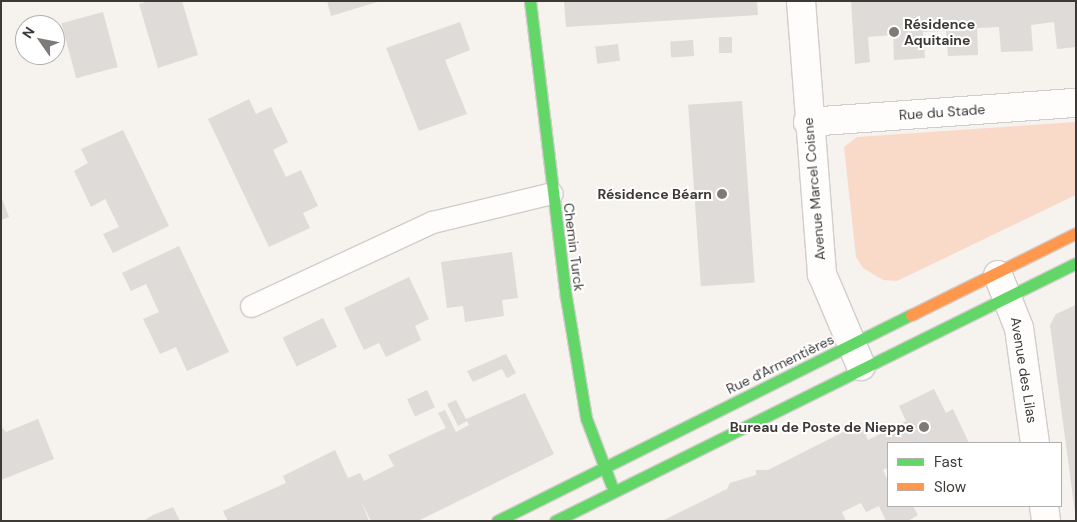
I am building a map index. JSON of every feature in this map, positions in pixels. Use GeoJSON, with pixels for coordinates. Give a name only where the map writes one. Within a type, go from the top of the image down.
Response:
{"type":"FeatureCollection","features":[{"type":"Feature","properties":{"kind":"main road","name":"Chemin Turck"},"geometry":{"type":"LineString","coordinates":[[530,1],[552,193],[586,418],[604,468],[615,491]]}},
{"type":"Feature","properties":{"kind":"main road","name":"Rue d'Armentières"},"geometry":{"type":"LineString","coordinates":[[497,521],[996,271],[1076,233]]}},
{"type":"Feature","properties":{"kind":"main road"},"geometry":{"type":"LineString","coordinates":[[555,521],[1076,263]]}},
{"type":"Feature","properties":{"kind":"street","name":"Avenue Marcel Coisne"},"geometry":{"type":"LineString","coordinates":[[801,1],[808,122],[822,274],[851,345],[863,369]]}},
{"type":"Feature","properties":{"kind":"street","name":"Rue du Stade"},"geometry":{"type":"LineString","coordinates":[[808,122],[1076,103]]}},
{"type":"Feature","properties":{"kind":"street","name":"Avenue des Lilas"},"geometry":{"type":"LineString","coordinates":[[996,271],[1009,296],[1019,328],[1035,442]]}},
{"type":"Feature","properties":{"kind":"street"},"geometry":{"type":"LineString","coordinates":[[1044,507],[1046,521]]}},
{"type":"Feature","properties":{"kind":"lane"},"geometry":{"type":"LineString","coordinates":[[251,306],[425,224],[552,193]]}},
{"type":"Feature","properties":{"kind":"shaded area"},"geometry":{"type":"Polygon","coordinates":[[[1076,122],[1076,195],[897,281],[883,280],[863,268],[856,257],[844,147],[857,137],[1076,122]]]}},
{"type":"Feature","properties":{"kind":"building"},"geometry":{"type":"Polygon","coordinates":[[[149,1],[182,1],[198,55],[158,68],[139,4],[149,1]]]}},
{"type":"Feature","properties":{"kind":"building"},"geometry":{"type":"Polygon","coordinates":[[[327,1],[377,1],[377,2],[331,16],[327,1]]]}},
{"type":"Feature","properties":{"kind":"building"},"geometry":{"type":"Polygon","coordinates":[[[564,1],[757,1],[758,15],[566,27],[564,1]]]}},
{"type":"Feature","properties":{"kind":"building","name":"Résidence Aquitaine"},"geometry":{"type":"Polygon","coordinates":[[[851,1],[1076,1],[1076,47],[1057,49],[1054,22],[1031,25],[1033,51],[1001,52],[999,27],[977,28],[978,55],[948,56],[946,31],[923,32],[925,58],[894,60],[893,35],[868,37],[870,62],[855,64],[851,1]]]}},
{"type":"Feature","properties":{"kind":"building"},"geometry":{"type":"Polygon","coordinates":[[[103,12],[118,67],[76,78],[65,36],[65,22],[103,12]]]}},
{"type":"Feature","properties":{"kind":"building"},"geometry":{"type":"Polygon","coordinates":[[[460,22],[470,50],[445,60],[467,114],[419,131],[386,48],[460,22]]]}},
{"type":"Feature","properties":{"kind":"building"},"geometry":{"type":"Polygon","coordinates":[[[719,37],[732,37],[732,53],[719,53],[719,37]]]}},
{"type":"Feature","properties":{"kind":"building"},"geometry":{"type":"Polygon","coordinates":[[[693,40],[694,56],[671,58],[670,42],[693,40]]]}},
{"type":"Feature","properties":{"kind":"building"},"geometry":{"type":"Polygon","coordinates":[[[618,44],[620,61],[597,64],[595,47],[618,44]]]}},
{"type":"Feature","properties":{"kind":"building"},"geometry":{"type":"Polygon","coordinates":[[[249,99],[256,114],[271,107],[288,142],[273,150],[286,177],[301,170],[318,206],[303,213],[310,228],[269,247],[208,119],[249,99]]]}},
{"type":"Feature","properties":{"kind":"building","name":"Résidence Béarn"},"geometry":{"type":"Polygon","coordinates":[[[742,101],[755,283],[701,286],[688,105],[742,101]]]}},
{"type":"Feature","properties":{"kind":"building"},"geometry":{"type":"Polygon","coordinates":[[[123,130],[169,226],[113,253],[103,234],[119,227],[105,199],[91,207],[74,171],[88,163],[81,149],[123,130]]]}},
{"type":"Feature","properties":{"kind":"building"},"geometry":{"type":"Polygon","coordinates":[[[1,196],[9,217],[1,220],[1,196]]]}},
{"type":"Feature","properties":{"kind":"building"},"geometry":{"type":"Polygon","coordinates":[[[179,246],[229,352],[187,371],[176,347],[160,354],[143,319],[159,312],[146,284],[131,291],[122,273],[179,246]]]}},
{"type":"Feature","properties":{"kind":"building"},"geometry":{"type":"Polygon","coordinates":[[[512,252],[518,298],[502,300],[504,316],[465,322],[463,306],[447,308],[441,262],[512,252]]]}},
{"type":"Feature","properties":{"kind":"building"},"geometry":{"type":"Polygon","coordinates":[[[409,277],[429,319],[415,326],[421,340],[386,357],[379,343],[364,350],[344,308],[409,277]]]}},
{"type":"Feature","properties":{"kind":"building"},"geometry":{"type":"Polygon","coordinates":[[[1076,305],[1075,513],[1050,325],[1056,314],[1076,305]]]}},
{"type":"Feature","properties":{"kind":"building"},"geometry":{"type":"Polygon","coordinates":[[[323,318],[337,347],[297,366],[283,338],[323,318]]]}},
{"type":"Feature","properties":{"kind":"building"},"geometry":{"type":"Polygon","coordinates":[[[506,354],[516,373],[507,378],[502,369],[473,382],[467,371],[506,354]]]}},
{"type":"Feature","properties":{"kind":"building"},"geometry":{"type":"Polygon","coordinates":[[[934,389],[946,413],[953,409],[969,442],[887,442],[887,468],[883,470],[887,479],[887,507],[914,507],[918,515],[908,521],[886,521],[879,506],[866,512],[861,503],[842,512],[846,521],[662,521],[727,489],[730,483],[756,475],[756,470],[768,470],[861,423],[868,440],[906,421],[899,406],[934,389]]]}},
{"type":"Feature","properties":{"kind":"building"},"geometry":{"type":"Polygon","coordinates":[[[427,390],[435,407],[415,417],[407,399],[427,390]]]}},
{"type":"Feature","properties":{"kind":"building"},"geometry":{"type":"Polygon","coordinates":[[[525,393],[554,454],[418,521],[371,521],[361,501],[369,521],[228,521],[223,511],[286,483],[283,476],[335,450],[348,478],[360,473],[364,481],[394,466],[388,455],[446,428],[438,413],[445,410],[456,432],[469,425],[467,421],[458,426],[447,404],[456,400],[466,419],[525,393]]]}},
{"type":"Feature","properties":{"kind":"building"},"geometry":{"type":"Polygon","coordinates":[[[38,419],[54,459],[1,480],[1,426],[6,432],[38,419]]]}},
{"type":"Feature","properties":{"kind":"building"},"geometry":{"type":"Polygon","coordinates":[[[173,507],[180,521],[143,521],[153,515],[173,507]]]}},
{"type":"Feature","properties":{"kind":"traffic: fast"},"geometry":{"type":"LineString","coordinates":[[530,1],[566,297],[586,418],[611,484]]}},
{"type":"Feature","properties":{"kind":"traffic: fast"},"geometry":{"type":"LineString","coordinates":[[555,521],[1076,263]]}},
{"type":"Feature","properties":{"kind":"traffic: fast"},"geometry":{"type":"LineString","coordinates":[[497,521],[911,315]]}},
{"type":"Feature","properties":{"kind":"traffic: slow"},"geometry":{"type":"LineString","coordinates":[[911,315],[1076,233]]}},
{"type":"Feature","properties":{"kind":"place","name":"Résidence Aquitaine"},"geometry":{"type":"Point","coordinates":[894,32]}},
{"type":"Feature","properties":{"kind":"place","name":"Résidence Béarn"},"geometry":{"type":"Point","coordinates":[722,194]}},
{"type":"Feature","properties":{"kind":"place","name":"Bureau de Poste de Nieppe"},"geometry":{"type":"Point","coordinates":[924,427]}}]}
